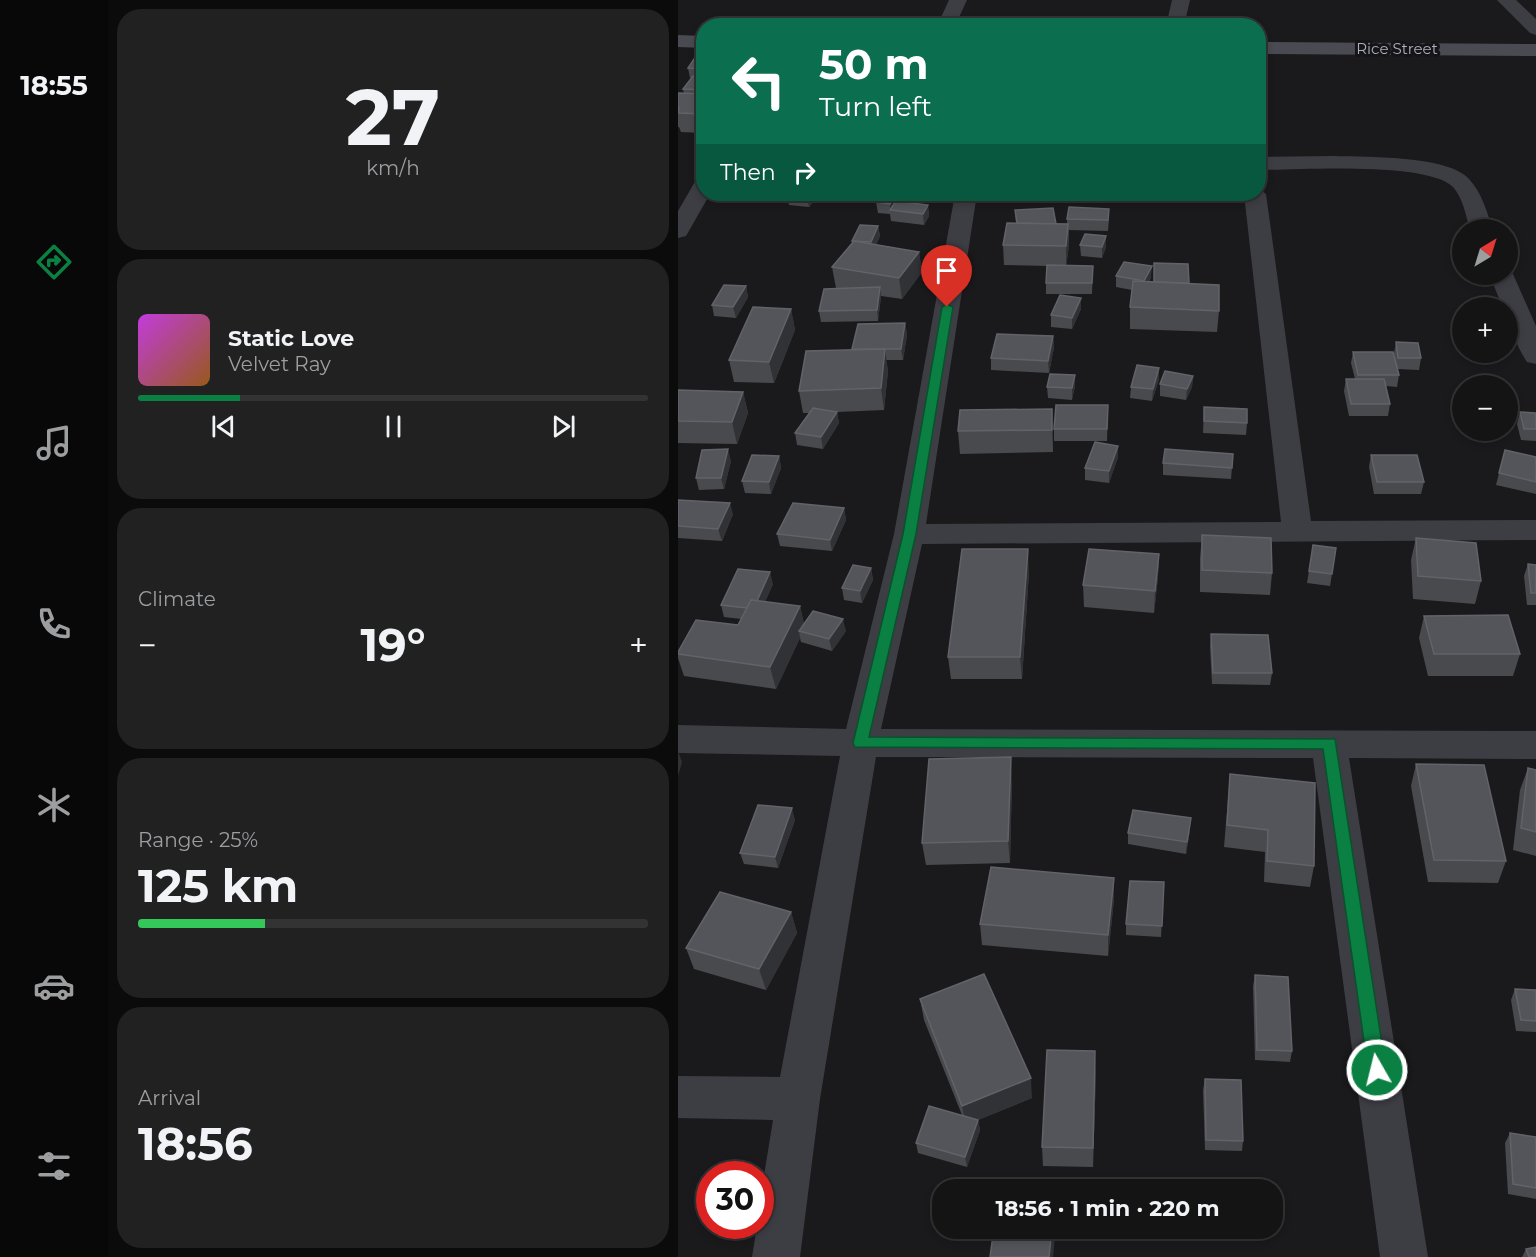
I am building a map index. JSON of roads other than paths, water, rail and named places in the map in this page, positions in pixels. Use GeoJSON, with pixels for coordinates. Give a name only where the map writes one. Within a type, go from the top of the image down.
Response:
{"type":"FeatureCollection","features":[{"type":"Feature","properties":{"kind":"street"},"geometry":{"type":"LineString","coordinates":[[950,18],[958,0]]}},
{"type":"Feature","properties":{"kind":"street"},"geometry":{"type":"LineString","coordinates":[[1177,18],[1181,0]]}},
{"type":"Feature","properties":{"kind":"street"},"geometry":{"type":"LineString","coordinates":[[1506,0],[1536,29]]}},
{"type":"Feature","properties":{"kind":"street"},"geometry":{"type":"LineString","coordinates":[[678,42],[696,42]]}},
{"type":"Feature","properties":{"kind":"street","name":"Rice Street"},"geometry":{"type":"LineString","coordinates":[[1266,48],[1536,50]]}},
{"type":"Feature","properties":{"kind":"street"},"geometry":{"type":"LineString","coordinates":[[1266,164],[1407,165],[1443,172],[1464,186],[1478,219]]}},
{"type":"Feature","properties":{"kind":"street"},"geometry":{"type":"LineString","coordinates":[[678,231],[696,199]]}},
{"type":"Feature","properties":{"kind":"street"},"geometry":{"type":"LineString","coordinates":[[776,1257],[798,1099],[860,743],[909,534],[965,201]]}},
{"type":"Feature","properties":{"kind":"street"},"geometry":{"type":"LineString","coordinates":[[1256,201],[1297,531]]}},
{"type":"Feature","properties":{"kind":"street"},"geometry":{"type":"LineString","coordinates":[[1506,285],[1536,356]]}},
{"type":"Feature","properties":{"kind":"street"},"geometry":{"type":"LineString","coordinates":[[909,534],[1536,530]]}},
{"type":"Feature","properties":{"kind":"street"},"geometry":{"type":"LineString","coordinates":[[678,739],[860,743],[1536,745]]}},
{"type":"Feature","properties":{"kind":"street"},"geometry":{"type":"LineString","coordinates":[[1329,743],[1404,1257]]}},
{"type":"Feature","properties":{"kind":"street"},"geometry":{"type":"LineString","coordinates":[[678,1097],[798,1099]]}}]}
